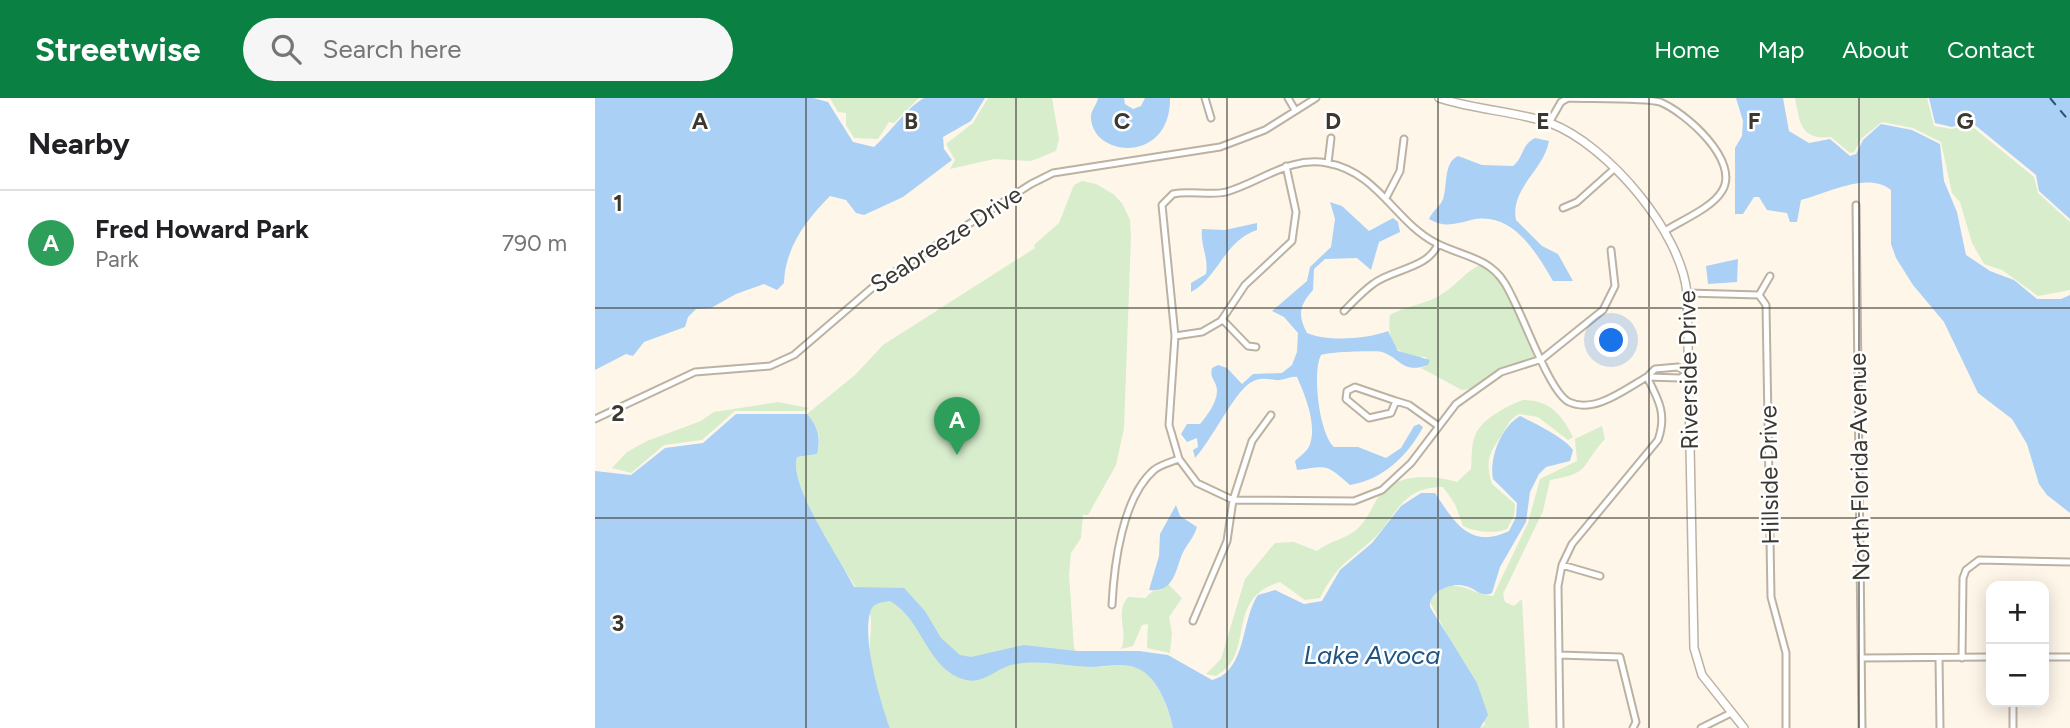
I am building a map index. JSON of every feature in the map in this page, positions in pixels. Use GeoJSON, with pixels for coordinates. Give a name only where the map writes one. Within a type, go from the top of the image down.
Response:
{"type":"FeatureCollection","features":[{"type":"Feature","properties":{"kind":"street"},"geometry":{"type":"LineString","coordinates":[[1205,98],[1211,118]]}},
{"type":"Feature","properties":{"kind":"street"},"geometry":{"type":"LineString","coordinates":[[1288,98],[1296,110]]}},
{"type":"Feature","properties":{"kind":"street","name":"Seabreeze Drive"},"geometry":{"type":"LineString","coordinates":[[595,419],[695,372],[770,366],[794,355],[879,282],[1031,184],[1053,173],[1220,148],[1265,130],[1316,98]]}},
{"type":"Feature","properties":{"kind":"street","name":"Riverside Drive"},"geometry":{"type":"LineString","coordinates":[[1439,98],[1549,123],[1587,143],[1614,169],[1665,231],[1685,275],[1687,293],[1694,648],[1702,675],[1744,728]]}},
{"type":"Feature","properties":{"kind":"street"},"geometry":{"type":"LineString","coordinates":[[1549,123],[1561,102],[1568,98],[1659,101],[1696,127],[1709,140],[1722,161],[1725,184],[1718,197],[1665,231]]}},
{"type":"Feature","properties":{"kind":"street"},"geometry":{"type":"LineString","coordinates":[[1328,163],[1331,138]]}},
{"type":"Feature","properties":{"kind":"street"},"geometry":{"type":"LineString","coordinates":[[1387,196],[1400,172],[1404,139]]}},
{"type":"Feature","properties":{"kind":"street"},"geometry":{"type":"LineString","coordinates":[[1611,250],[1615,286],[1603,310],[1542,359],[1501,372],[1455,404],[1411,463],[1382,490],[1354,501],[1233,500],[1197,483],[1179,459],[1169,425],[1175,336],[1162,205],[1173,194],[1224,192],[1286,166],[1328,163],[1359,175],[1387,196],[1420,234],[1438,244],[1478,258],[1495,270],[1504,282],[1542,359],[1557,394],[1575,404],[1596,404],[1647,377],[1655,369],[1678,367],[1688,373],[1680,378],[1647,377]]}},
{"type":"Feature","properties":{"kind":"street"},"geometry":{"type":"LineString","coordinates":[[1175,336],[1202,332],[1222,319],[1245,285],[1285,249],[1295,235],[1296,204],[1286,166]]}},
{"type":"Feature","properties":{"kind":"street"},"geometry":{"type":"LineString","coordinates":[[1563,208],[1577,202],[1614,169]]}},
{"type":"Feature","properties":{"kind":"street","name":"North Florida Avenue"},"geometry":{"type":"LineString","coordinates":[[1856,205],[1862,728]]}},
{"type":"Feature","properties":{"kind":"street"},"geometry":{"type":"LineString","coordinates":[[1344,311],[1375,283],[1435,254],[1438,244]]}},
{"type":"Feature","properties":{"kind":"street"},"geometry":{"type":"LineString","coordinates":[[1687,293],[1759,295],[1770,276]]}},
{"type":"Feature","properties":{"kind":"street","name":"Hillside Drive"},"geometry":{"type":"LineString","coordinates":[[1759,295],[1766,304],[1771,597],[1786,653],[1786,728]]}},
{"type":"Feature","properties":{"kind":"street"},"geometry":{"type":"LineString","coordinates":[[1222,319],[1248,346],[1256,347]]}},
{"type":"Feature","properties":{"kind":"street"},"geometry":{"type":"LineString","coordinates":[[1560,728],[1558,586],[1562,565],[1572,544],[1658,440],[1664,422],[1660,402],[1647,377]]}},
{"type":"Feature","properties":{"kind":"street"},"geometry":{"type":"LineString","coordinates":[[1396,401],[1391,413],[1369,418],[1346,395],[1355,387],[1409,405],[1437,425]]}},
{"type":"Feature","properties":{"kind":"street"},"geometry":{"type":"LineString","coordinates":[[1193,621],[1227,541],[1233,500],[1252,441],[1271,415]]}},
{"type":"Feature","properties":{"kind":"street"},"geometry":{"type":"LineString","coordinates":[[1112,605],[1113,575],[1125,522],[1142,486],[1154,469],[1179,459]]}},
{"type":"Feature","properties":{"kind":"street"},"geometry":{"type":"LineString","coordinates":[[1962,657],[1963,578],[1966,570],[1979,561],[2070,562]]}},
{"type":"Feature","properties":{"kind":"street"},"geometry":{"type":"LineString","coordinates":[[1562,565],[1600,576]]}},
{"type":"Feature","properties":{"kind":"street"},"geometry":{"type":"LineString","coordinates":[[1559,655],[1620,657],[1637,725],[1633,728]]}},
{"type":"Feature","properties":{"kind":"street"},"geometry":{"type":"LineString","coordinates":[[1862,659],[1986,657]]}},
{"type":"Feature","properties":{"kind":"street"},"geometry":{"type":"LineString","coordinates":[[2049,657],[2070,657]]}},
{"type":"Feature","properties":{"kind":"street"},"geometry":{"type":"LineString","coordinates":[[1939,658],[1940,728]]}},
{"type":"Feature","properties":{"kind":"street"},"geometry":{"type":"LineString","coordinates":[[2013,707],[2013,728]]}},
{"type":"Feature","properties":{"kind":"street"},"geometry":{"type":"LineString","coordinates":[[1701,728],[1731,713]]}},
{"type":"Feature","properties":{"kind":"green space"},"geometry":{"type":"Polygon","coordinates":[[[830,98],[919,98],[894,123],[889,122],[878,139],[854,138],[846,125],[846,113],[838,112],[830,98]]]}},
{"type":"Feature","properties":{"kind":"green space"},"geometry":{"type":"Polygon","coordinates":[[[988,98],[1052,98],[1059,139],[1056,151],[1031,161],[994,159],[950,169],[955,160],[946,144],[973,123],[988,98]]]}},
{"type":"Feature","properties":{"kind":"green space"},"geometry":{"type":"Polygon","coordinates":[[[1795,98],[1927,98],[1934,126],[1952,129],[1969,124],[2034,177],[2038,193],[2070,222],[2070,290],[2038,296],[2002,270],[1984,264],[1972,243],[1960,202],[1952,193],[1941,142],[1913,128],[1882,122],[1862,138],[1854,152],[1850,153],[1831,137],[1808,133],[1801,123],[1795,98]]]}},
{"type":"Feature","properties":{"kind":"green space"},"geometry":{"type":"Polygon","coordinates":[[[1082,181],[1096,184],[1122,203],[1130,220],[1131,236],[1124,428],[1116,465],[1088,515],[1083,515],[1081,538],[1071,553],[1069,574],[1074,648],[1089,667],[1135,667],[1150,676],[1168,711],[1173,728],[890,728],[873,670],[870,612],[811,510],[797,471],[797,457],[817,454],[819,443],[818,432],[807,414],[855,375],[883,345],[1035,248],[1034,245],[1059,223],[1074,185],[1082,181]]]}},
{"type":"Feature","properties":{"kind":"green space"},"geometry":{"type":"Polygon","coordinates":[[[1481,264],[1502,284],[1538,357],[1500,369],[1470,389],[1462,390],[1421,368],[1428,365],[1426,357],[1408,355],[1396,347],[1390,333],[1390,315],[1437,297],[1481,264]]]}},
{"type":"Feature","properties":{"kind":"green space"},"geometry":{"type":"Polygon","coordinates":[[[1523,400],[1540,403],[1554,410],[1573,437],[1568,440],[1538,417],[1519,414],[1508,424],[1489,458],[1492,484],[1515,504],[1514,516],[1507,529],[1485,532],[1463,526],[1455,504],[1443,487],[1417,492],[1400,505],[1380,532],[1337,572],[1320,598],[1305,600],[1280,582],[1263,590],[1252,601],[1246,613],[1235,654],[1228,666],[1216,676],[1206,674],[1221,659],[1245,579],[1275,543],[1294,542],[1317,551],[1355,531],[1384,490],[1393,484],[1424,477],[1457,482],[1471,469],[1473,444],[1478,430],[1495,414],[1523,400]]]}},
{"type":"Feature","properties":{"kind":"green space"},"geometry":{"type":"Polygon","coordinates":[[[778,402],[809,408],[804,411],[735,411],[702,440],[664,445],[631,473],[612,468],[627,452],[647,441],[701,421],[714,412],[778,402]]]}},
{"type":"Feature","properties":{"kind":"green space"},"geometry":{"type":"Polygon","coordinates":[[[1602,426],[1605,439],[1584,467],[1573,474],[1550,480],[1543,511],[1503,594],[1505,602],[1514,606],[1522,599],[1529,728],[1480,728],[1485,725],[1477,683],[1459,658],[1430,602],[1445,587],[1452,586],[1493,596],[1528,523],[1540,479],[1577,461],[1575,439],[1602,426]]]}},
{"type":"Feature","properties":{"kind":"green space"},"geometry":{"type":"Polygon","coordinates":[[[1168,584],[1182,598],[1169,617],[1172,633],[1170,653],[1147,648],[1148,624],[1142,625],[1133,646],[1121,649],[1122,610],[1128,597],[1145,598],[1168,584]]]}},
{"type":"Feature","properties":{"kind":"water"},"geometry":{"type":"Polygon","coordinates":[[[595,98],[813,98],[828,102],[853,142],[874,147],[924,98],[985,98],[971,121],[943,137],[944,149],[952,160],[903,197],[864,215],[856,213],[846,200],[830,196],[798,235],[788,258],[784,283],[777,290],[764,284],[736,294],[711,308],[696,309],[688,317],[685,327],[644,342],[633,356],[626,354],[595,370],[595,98]]]}},
{"type":"Feature","properties":{"kind":"water"},"geometry":{"type":"Polygon","coordinates":[[[1098,98],[1124,98],[1125,104],[1133,109],[1141,106],[1145,98],[1170,98],[1167,119],[1158,135],[1146,144],[1132,148],[1117,147],[1104,141],[1095,131],[1091,115],[1098,98]]]}},
{"type":"Feature","properties":{"kind":"water"},"geometry":{"type":"Polygon","coordinates":[[[1736,98],[1783,98],[1789,131],[1809,143],[1830,139],[1850,156],[1856,154],[1863,140],[1881,124],[1912,130],[1940,144],[1944,181],[1957,212],[1966,255],[1990,271],[2014,280],[2037,299],[2061,299],[2070,295],[2070,513],[2047,495],[2039,484],[2027,444],[2012,419],[1978,393],[1944,322],[1913,285],[1896,258],[1891,244],[1891,190],[1882,185],[1859,183],[1801,200],[1797,222],[1790,222],[1787,213],[1767,210],[1759,197],[1754,197],[1743,214],[1735,214],[1735,148],[1742,136],[1743,121],[1736,98]]]}},
{"type":"Feature","properties":{"kind":"water"},"geometry":{"type":"Polygon","coordinates":[[[1929,98],[2070,98],[2070,219],[2039,191],[2036,175],[1970,121],[1952,127],[1935,123],[1929,98]]]}},
{"type":"Feature","properties":{"kind":"water"},"geometry":{"type":"Polygon","coordinates":[[[1535,138],[1549,141],[1541,161],[1518,198],[1516,220],[1542,246],[1558,254],[1573,281],[1553,281],[1521,236],[1499,221],[1486,219],[1445,224],[1429,219],[1443,199],[1448,169],[1453,159],[1458,156],[1482,165],[1513,166],[1527,144],[1535,138]]]}},
{"type":"Feature","properties":{"kind":"water"},"geometry":{"type":"Polygon","coordinates":[[[1330,202],[1342,206],[1369,231],[1393,218],[1398,222],[1400,232],[1379,242],[1371,270],[1357,258],[1325,259],[1314,269],[1313,290],[1301,310],[1307,333],[1326,338],[1348,338],[1388,331],[1398,351],[1430,360],[1428,365],[1413,368],[1382,352],[1321,355],[1317,388],[1324,429],[1334,447],[1358,447],[1386,458],[1401,448],[1414,426],[1419,424],[1423,427],[1402,457],[1383,472],[1362,482],[1350,485],[1326,468],[1297,470],[1295,461],[1308,449],[1312,436],[1309,410],[1300,384],[1297,377],[1260,379],[1244,388],[1195,458],[1193,450],[1198,447],[1197,438],[1187,442],[1181,434],[1187,424],[1200,424],[1213,404],[1217,391],[1212,368],[1218,365],[1227,368],[1242,384],[1253,374],[1282,373],[1292,365],[1297,352],[1298,333],[1284,317],[1272,311],[1307,281],[1310,267],[1331,247],[1335,219],[1330,202]]]}},
{"type":"Feature","properties":{"kind":"water"},"geometry":{"type":"Polygon","coordinates":[[[1257,223],[1257,230],[1237,242],[1208,278],[1191,292],[1191,283],[1206,274],[1202,229],[1225,230],[1257,223]]]}},
{"type":"Feature","properties":{"kind":"water"},"geometry":{"type":"Polygon","coordinates":[[[1738,259],[1737,282],[1708,284],[1706,266],[1738,259]]]}},
{"type":"Feature","properties":{"kind":"water","name":"Lake Avoca"},"geometry":{"type":"Polygon","coordinates":[[[736,414],[807,414],[818,432],[818,448],[817,454],[797,457],[796,469],[800,485],[817,522],[854,587],[904,588],[925,611],[941,638],[960,655],[971,657],[1024,645],[1076,651],[1139,651],[1168,655],[1212,680],[1223,675],[1232,666],[1258,595],[1275,590],[1304,604],[1322,601],[1340,570],[1372,543],[1401,506],[1421,493],[1435,493],[1456,522],[1473,535],[1495,536],[1509,531],[1516,517],[1517,503],[1493,479],[1492,471],[1502,435],[1520,416],[1557,436],[1573,450],[1570,461],[1546,467],[1539,474],[1530,492],[1526,522],[1500,567],[1492,593],[1481,594],[1469,587],[1453,585],[1442,589],[1431,602],[1430,607],[1477,683],[1488,715],[1480,728],[1173,728],[1165,703],[1152,679],[1134,667],[1032,663],[1011,665],[972,681],[953,675],[933,656],[911,620],[890,601],[872,607],[868,635],[877,686],[890,728],[595,728],[595,471],[631,475],[665,448],[703,443],[736,414]]]}},
{"type":"Feature","properties":{"kind":"water"},"geometry":{"type":"Polygon","coordinates":[[[1176,505],[1180,516],[1197,527],[1168,585],[1149,590],[1159,556],[1160,534],[1176,505]]]}},
{"type":"Feature","properties":{"kind":"ferry route"},"geometry":{"type":"LineString","coordinates":[[2050,98],[2070,122]]}},
{"type":"Feature","properties":{"kind":"place","name":"Fred Howard Park"},"geometry":{"type":"Point","coordinates":[957,455]}}]}
